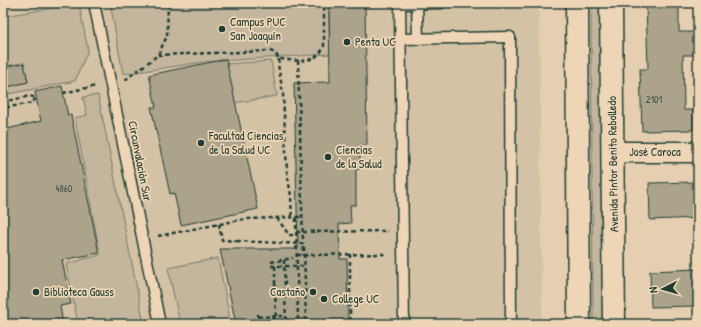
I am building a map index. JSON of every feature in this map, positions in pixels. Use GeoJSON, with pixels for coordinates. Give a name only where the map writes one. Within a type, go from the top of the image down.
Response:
{"type":"FeatureCollection","features":[{"type":"Feature","properties":{"kind":"street"},"geometry":{"type":"LineString","coordinates":[[577,3],[579,324]]}},
{"type":"Feature","properties":{"kind":"street","name":"Avenida Pintor Benito Rebolledo"},"geometry":{"type":"LineString","coordinates":[[611,3],[614,324]]}},
{"type":"Feature","properties":{"kind":"street","name":"José Caroca"},"geometry":{"type":"LineString","coordinates":[[613,152],[698,152]]}},
{"type":"Feature","properties":{"kind":"lane","name":"Circunvalación Sur"},"geometry":{"type":"LineString","coordinates":[[94,3],[160,324]]}},
{"type":"Feature","properties":{"kind":"lane"},"geometry":{"type":"LineString","coordinates":[[404,324],[400,3],[441,3]]}},
{"type":"Feature","properties":{"kind":"lane"},"geometry":{"type":"LineString","coordinates":[[417,3],[418,38]]}},
{"type":"Feature","properties":{"kind":"lane"},"geometry":{"type":"LineString","coordinates":[[400,39],[510,37],[511,324]]}},
{"type":"Feature","properties":{"kind":"path"},"geometry":{"type":"LineString","coordinates":[[122,81],[126,80],[158,55],[166,36],[168,3]]}},
{"type":"Feature","properties":{"kind":"path"},"geometry":{"type":"LineString","coordinates":[[279,59],[312,59],[321,52],[324,46],[324,3]]}},
{"type":"Feature","properties":{"kind":"path"},"geometry":{"type":"LineString","coordinates":[[158,55],[270,51],[275,53],[279,59],[278,64],[283,94],[287,172],[291,196],[292,218]]}},
{"type":"Feature","properties":{"kind":"path"},"geometry":{"type":"LineString","coordinates":[[298,60],[303,242]]}},
{"type":"Feature","properties":{"kind":"path"},"geometry":{"type":"LineString","coordinates":[[63,93],[100,86]]}},
{"type":"Feature","properties":{"kind":"path"},"geometry":{"type":"LineString","coordinates":[[3,102],[30,96],[36,98],[32,102],[3,108]]}},
{"type":"Feature","properties":{"kind":"path"},"geometry":{"type":"LineString","coordinates":[[158,236],[245,219],[302,217]]}},
{"type":"Feature","properties":{"kind":"path"},"geometry":{"type":"LineString","coordinates":[[277,218],[289,235],[302,232],[388,231]]}},
{"type":"Feature","properties":{"kind":"path"},"geometry":{"type":"LineString","coordinates":[[296,218],[297,234],[295,257],[298,324]]}},
{"type":"Feature","properties":{"kind":"path"},"geometry":{"type":"LineString","coordinates":[[218,224],[222,240],[304,244],[306,324]]}},
{"type":"Feature","properties":{"kind":"path"},"geometry":{"type":"LineString","coordinates":[[303,247],[303,255]]}},
{"type":"Feature","properties":{"kind":"path"},"geometry":{"type":"LineString","coordinates":[[350,254],[350,324]]}},
{"type":"Feature","properties":{"kind":"path"},"geometry":{"type":"LineString","coordinates":[[271,262],[303,255],[388,254]]}},
{"type":"Feature","properties":{"kind":"path"},"geometry":{"type":"LineString","coordinates":[[307,255],[307,260]]}},
{"type":"Feature","properties":{"kind":"path"},"geometry":{"type":"LineString","coordinates":[[284,260],[286,324]]}},
{"type":"Feature","properties":{"kind":"path"},"geometry":{"type":"LineString","coordinates":[[271,266],[305,266]]}},
{"type":"Feature","properties":{"kind":"path"},"geometry":{"type":"LineString","coordinates":[[275,266],[276,324]]}},
{"type":"Feature","properties":{"kind":"path"},"geometry":{"type":"LineString","coordinates":[[258,324],[258,315],[286,316]]}},
{"type":"Feature","properties":{"kind":"path"},"geometry":{"type":"LineString","coordinates":[[274,316],[276,324]]}},
{"type":"Feature","properties":{"kind":"shaded area"},"geometry":{"type":"Polygon","coordinates":[[[3,3],[539,3],[542,324],[3,324],[3,3]]]}},
{"type":"Feature","properties":{"kind":"shaded area","name":"Campus PUC San Joaquín"},"geometry":{"type":"Polygon","coordinates":[[[110,3],[328,3],[330,54],[204,62],[123,74],[110,3]]]}},
{"type":"Feature","properties":{"kind":"shaded area"},"geometry":{"type":"Polygon","coordinates":[[[591,3],[601,3],[604,324],[593,324],[591,3]]]}},
{"type":"Feature","properties":{"kind":"shaded area"},"geometry":{"type":"Polygon","coordinates":[[[79,4],[88,50],[75,81],[3,95],[3,88],[28,82],[24,63],[3,67],[3,16],[79,4]]]}},
{"type":"Feature","properties":{"kind":"shaded area"},"geometry":{"type":"Polygon","coordinates":[[[271,61],[277,96],[235,103],[226,64],[271,61]]]}},
{"type":"Feature","properties":{"kind":"shaded area"},"geometry":{"type":"Polygon","coordinates":[[[98,95],[144,324],[78,324],[66,264],[100,255],[75,118],[87,115],[83,97],[98,95]]]}},
{"type":"Feature","properties":{"kind":"shaded area"},"geometry":{"type":"Polygon","coordinates":[[[218,258],[231,324],[180,324],[168,268],[218,258]]]}},
{"type":"Feature","properties":{"kind":"building"},"geometry":{"type":"Polygon","coordinates":[[[329,3],[365,3],[367,145],[360,145],[360,169],[356,169],[356,205],[350,205],[351,223],[339,224],[340,259],[347,259],[348,324],[236,324],[220,249],[298,249],[294,83],[330,82],[329,3]]]}},
{"type":"Feature","properties":{"kind":"building"},"geometry":{"type":"Polygon","coordinates":[[[646,3],[679,3],[679,32],[697,32],[697,55],[683,55],[684,110],[693,110],[693,130],[642,131],[640,69],[648,69],[646,3]]]}},
{"type":"Feature","properties":{"kind":"building","name":"Facultad Ciencias de la Salud UC"},"geometry":{"type":"Polygon","coordinates":[[[226,59],[258,209],[181,225],[174,193],[170,194],[151,107],[156,107],[149,75],[226,59]]]}},
{"type":"Feature","properties":{"kind":"building"},"geometry":{"type":"Polygon","coordinates":[[[24,63],[28,82],[3,88],[3,67],[24,63]]]}},
{"type":"Feature","properties":{"kind":"building"},"geometry":{"type":"Polygon","coordinates":[[[62,86],[68,116],[71,115],[99,253],[62,260],[71,304],[60,306],[63,324],[3,324],[3,130],[41,121],[35,92],[62,86]]]}},
{"type":"Feature","properties":{"kind":"building"},"geometry":{"type":"Polygon","coordinates":[[[698,182],[698,218],[650,220],[649,183],[698,182]]]}},
{"type":"Feature","properties":{"kind":"building"},"geometry":{"type":"Polygon","coordinates":[[[698,269],[698,306],[651,307],[650,271],[698,269]]]}},
{"type":"Feature","properties":{"kind":"place","name":"Campus PUC San Joaquín"},"geometry":{"type":"Point","coordinates":[222,29]}},
{"type":"Feature","properties":{"kind":"place","name":"Penta UC"},"geometry":{"type":"Point","coordinates":[347,42]}},
{"type":"Feature","properties":{"kind":"place","name":"Facultad Ciencias de la Salud UC"},"geometry":{"type":"Point","coordinates":[201,143]}},
{"type":"Feature","properties":{"kind":"place","name":"Ciencias de la Salud"},"geometry":{"type":"Point","coordinates":[328,157]}},
{"type":"Feature","properties":{"kind":"place","name":"Biblioteca Gauss"},"geometry":{"type":"Point","coordinates":[36,292]}},
{"type":"Feature","properties":{"kind":"place","name":"Castaño"},"geometry":{"type":"Point","coordinates":[313,292]}},
{"type":"Feature","properties":{"kind":"place","name":"College UC"},"geometry":{"type":"Point","coordinates":[324,299]}}]}
